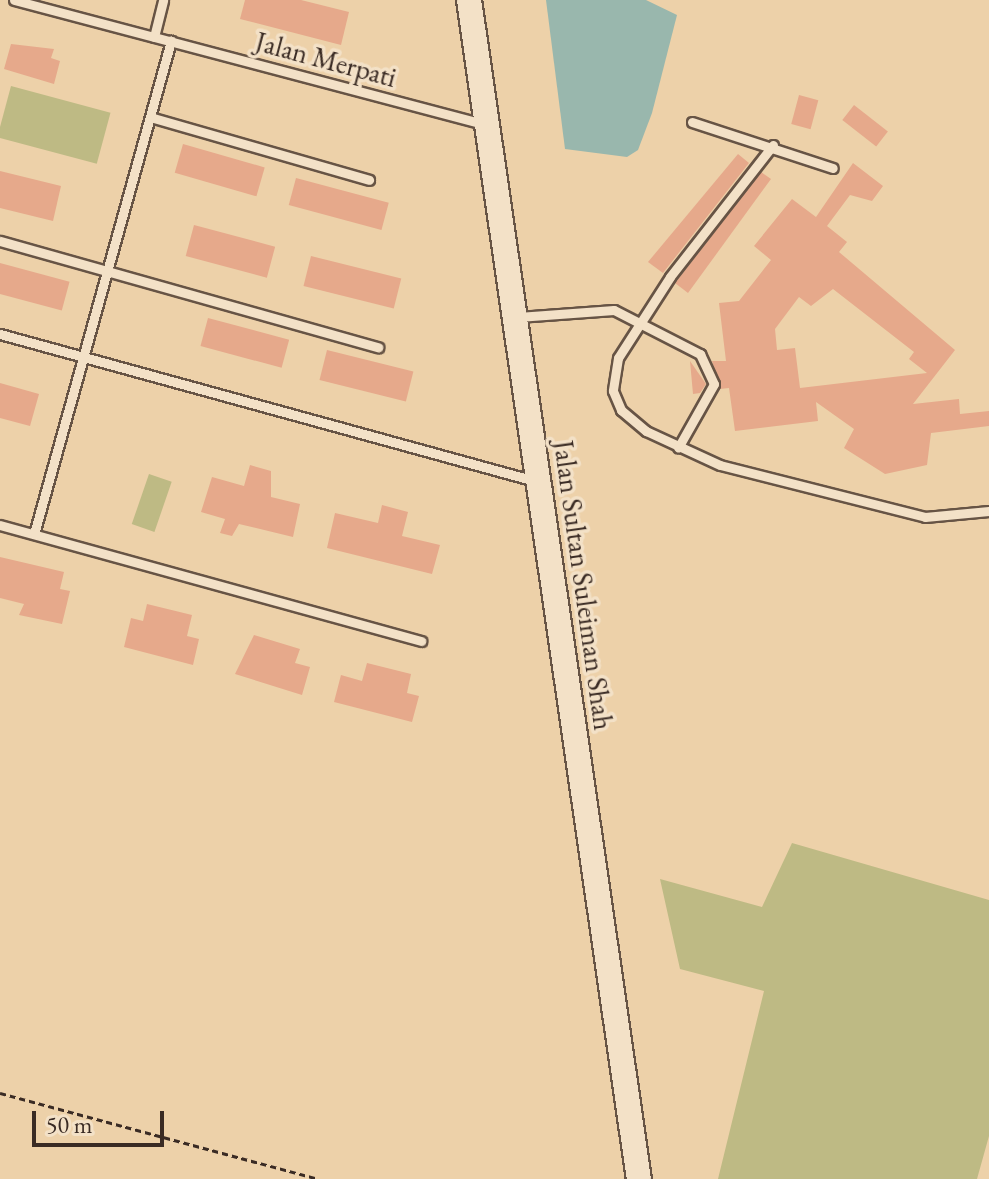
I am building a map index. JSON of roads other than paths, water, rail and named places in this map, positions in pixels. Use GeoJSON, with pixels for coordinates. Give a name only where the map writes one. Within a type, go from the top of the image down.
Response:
{"type":"FeatureCollection","features":[{"type":"Feature","properties":{"kind":"street","name":"Jalan Sultan Suleiman Shah"},"geometry":{"type":"LineString","coordinates":[[469,0],[639,1179]]}},
{"type":"Feature","properties":{"kind":"lane","name":"Jalan Merpati"},"geometry":{"type":"LineString","coordinates":[[14,0],[487,124]]}},
{"type":"Feature","properties":{"kind":"lane"},"geometry":{"type":"LineString","coordinates":[[154,37],[163,0]]}},
{"type":"Feature","properties":{"kind":"lane"},"geometry":{"type":"LineString","coordinates":[[34,534],[171,41]]}},
{"type":"Feature","properties":{"kind":"lane"},"geometry":{"type":"LineString","coordinates":[[150,117],[369,180]]}},
{"type":"Feature","properties":{"kind":"lane"},"geometry":{"type":"LineString","coordinates":[[692,122],[773,145],[833,168]]}},
{"type":"Feature","properties":{"kind":"lane"},"geometry":{"type":"LineString","coordinates":[[773,145],[642,320],[618,358],[613,391],[630,419],[678,448],[925,517],[989,511]]}},
{"type":"Feature","properties":{"kind":"lane"},"geometry":{"type":"LineString","coordinates":[[0,241],[378,347]]}},
{"type":"Feature","properties":{"kind":"lane"},"geometry":{"type":"LineString","coordinates":[[515,317],[595,308],[642,320],[700,354],[714,374],[711,394],[678,448]]}},
{"type":"Feature","properties":{"kind":"lane"},"geometry":{"type":"LineString","coordinates":[[0,334],[538,482]]}},
{"type":"Feature","properties":{"kind":"lane"},"geometry":{"type":"LineString","coordinates":[[0,525],[421,641]]}},
{"type":"Feature","properties":{"kind":"water"},"geometry":{"type":"Polygon","coordinates":[[[546,0],[646,0],[677,15],[652,113],[638,150],[627,157],[565,149],[546,0]]]}}]}
